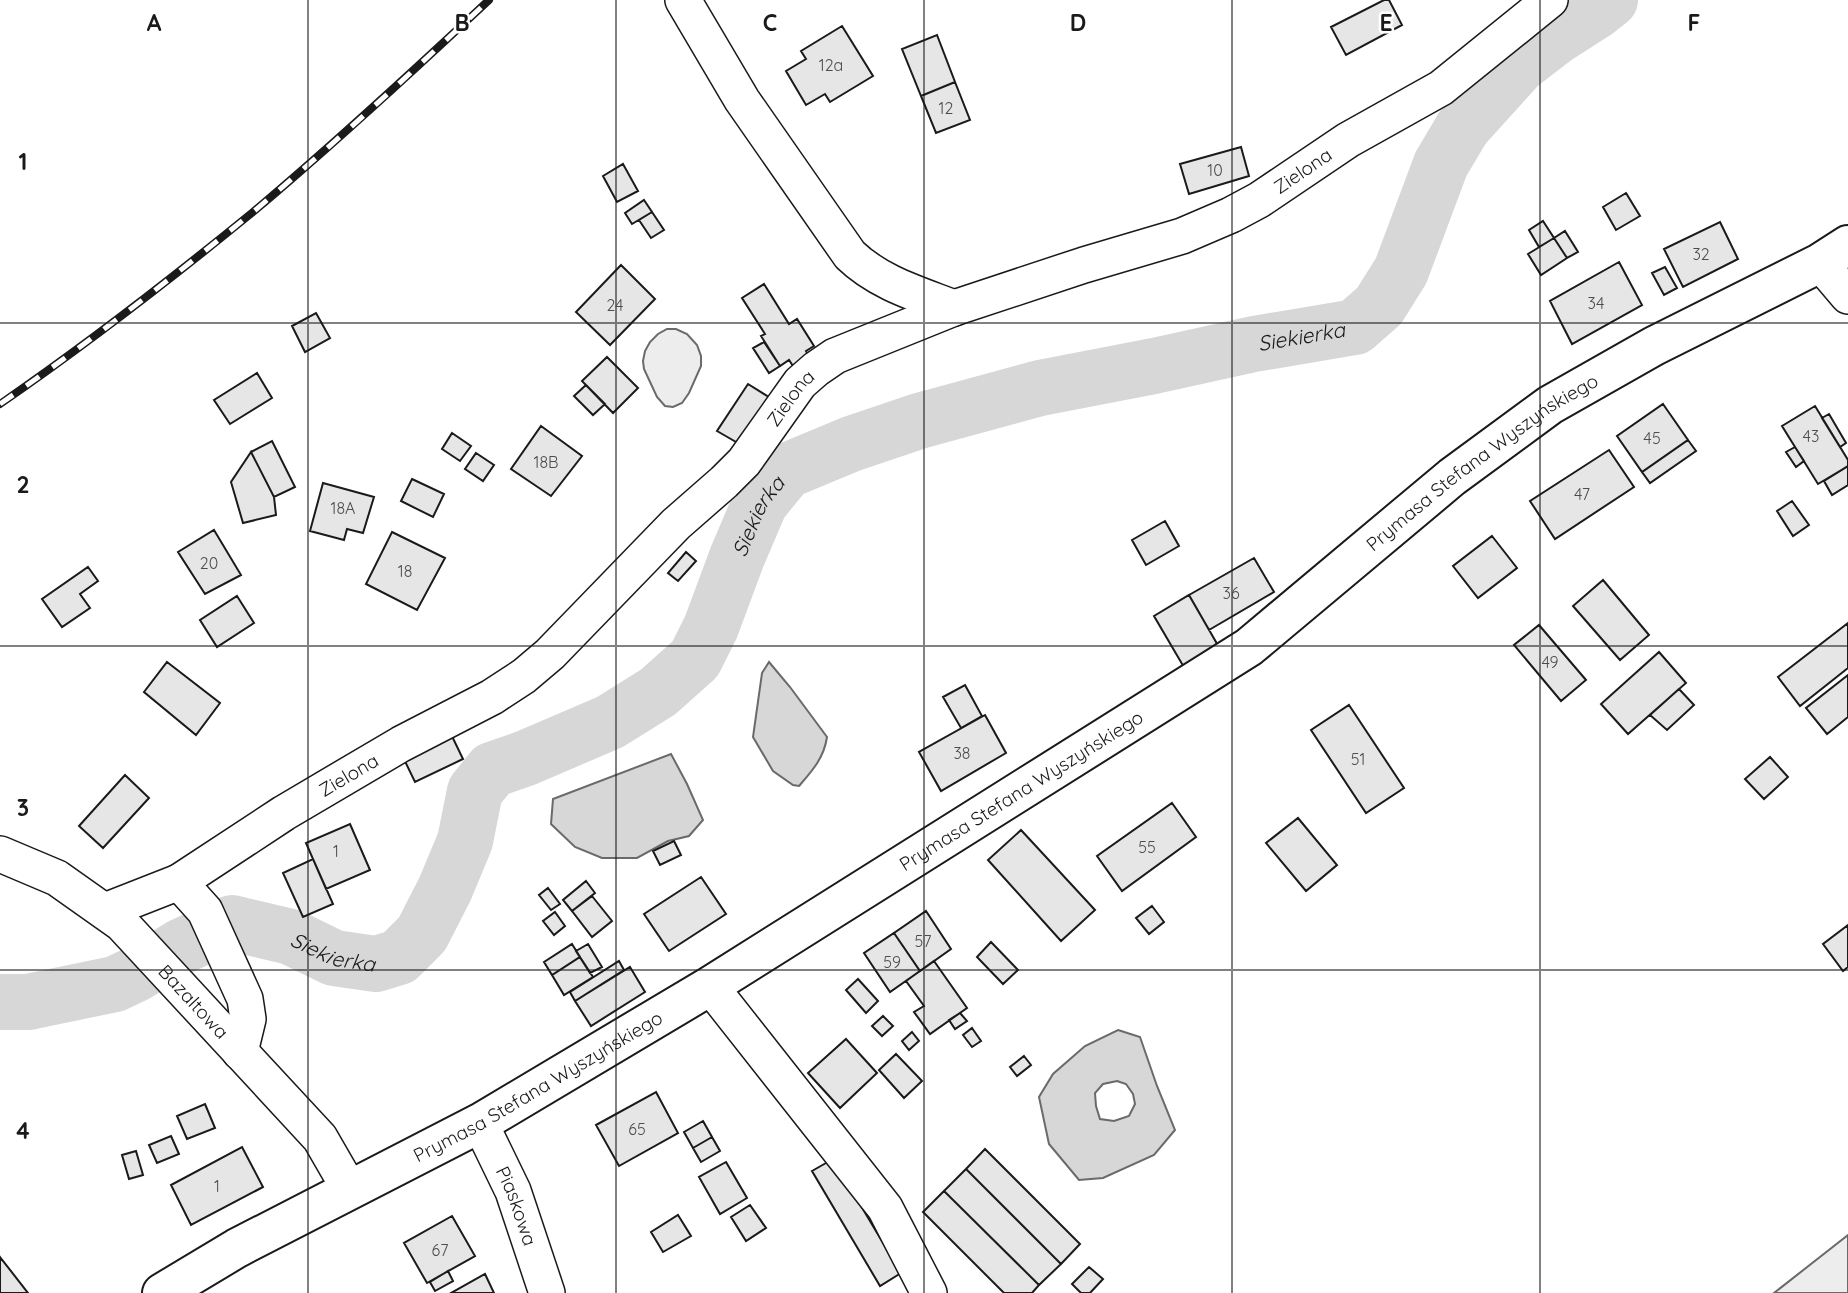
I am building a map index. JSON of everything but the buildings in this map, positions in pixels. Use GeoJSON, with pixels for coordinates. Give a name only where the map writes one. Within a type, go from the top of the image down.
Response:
{"type":"FeatureCollection","features":[{"type":"Feature","properties":{"kind":"main road","name":"Prymasa Stefana Wyszyńskiego"},"geometry":{"type":"LineString","coordinates":[[162,1293],[237,1248],[480,1123],[710,986],[1249,647],[1452,477],[1550,405],[1654,346],[1834,254]]}},
{"type":"Feature","properties":{"kind":"street","name":"Zielona"},"geometry":{"type":"LineString","coordinates":[[113,917],[179,882],[284,813],[401,744],[492,697],[524,676],[550,654],[676,524],[744,462],[782,406],[800,383],[816,369],[846,352],[954,308],[1182,236],[1231,215],[1259,200],[1348,140],[1441,88],[1550,0]]}},
{"type":"Feature","properties":{"kind":"street"},"geometry":{"type":"LineString","coordinates":[[685,4],[742,100],[850,255],[876,276],[954,308]]}},
{"type":"Feature","properties":{"kind":"street"},"geometry":{"type":"LineString","coordinates":[[1834,254],[1848,296]]}},
{"type":"Feature","properties":{"kind":"street","name":"Bazaltowa"},"geometry":{"type":"LineString","coordinates":[[0,854],[57,878],[113,917],[320,1138],[349,1190]]}},
{"type":"Feature","properties":{"kind":"street"},"geometry":{"type":"LineString","coordinates":[[179,882],[205,911],[245,999],[248,1019],[240,1052]]}},
{"type":"Feature","properties":{"kind":"street"},"geometry":{"type":"LineString","coordinates":[[710,986],[885,1208],[929,1293]]}},
{"type":"Feature","properties":{"kind":"street","name":"Piaskowa"},"geometry":{"type":"LineString","coordinates":[[480,1123],[513,1191],[547,1293]]}},
{"type":"Feature","properties":{"kind":"shaded area"},"geometry":{"type":"Polygon","coordinates":[[[667,329],[676,329],[687,334],[697,345],[701,356],[701,366],[689,393],[682,403],[673,407],[665,406],[657,397],[643,361],[650,342],[667,329]]]}},
{"type":"Feature","properties":{"kind":"shaded area"},"geometry":{"type":"Polygon","coordinates":[[[769,662],[827,737],[820,758],[799,786],[793,785],[773,771],[753,737],[762,673],[769,662]]]}},
{"type":"Feature","properties":{"kind":"shaded area"},"geometry":{"type":"Polygon","coordinates":[[[671,754],[703,820],[689,836],[668,841],[637,858],[602,858],[575,847],[551,824],[553,799],[671,754]]]}},
{"type":"Feature","properties":{"kind":"shaded area"},"geometry":{"type":"Polygon","coordinates":[[[1118,1030],[1140,1037],[1175,1130],[1154,1155],[1103,1178],[1079,1180],[1049,1144],[1039,1097],[1053,1074],[1085,1046],[1118,1030]],[[1117,1081],[1103,1084],[1095,1093],[1100,1119],[1114,1121],[1129,1116],[1135,1104],[1133,1094],[1126,1084],[1117,1081]]]}},
{"type":"Feature","properties":{"kind":"shaded area"},"geometry":{"type":"Polygon","coordinates":[[[1848,1235],[1848,1293],[1774,1293],[1848,1235]]]}},
{"type":"Feature","properties":{"kind":"waterway","name":"Siekierka"},"geometry":{"type":"LineString","coordinates":[[0,1002],[28,1002],[115,984],[180,947],[232,923],[291,937],[334,958],[376,964],[399,957],[422,934],[445,889],[465,841],[475,791],[492,770],[610,722],[658,692],[695,659],[711,627],[760,503],[786,471],[851,444],[919,421],[1040,388],[1254,344],[1355,327],[1379,306],[1401,271],[1441,164],[1463,127],[1519,65],[1610,0]]}},
{"type":"Feature","properties":{"kind":"railway"},"geometry":{"type":"LineString","coordinates":[[0,404],[128,311],[253,212],[372,108],[489,0]]}}]}
